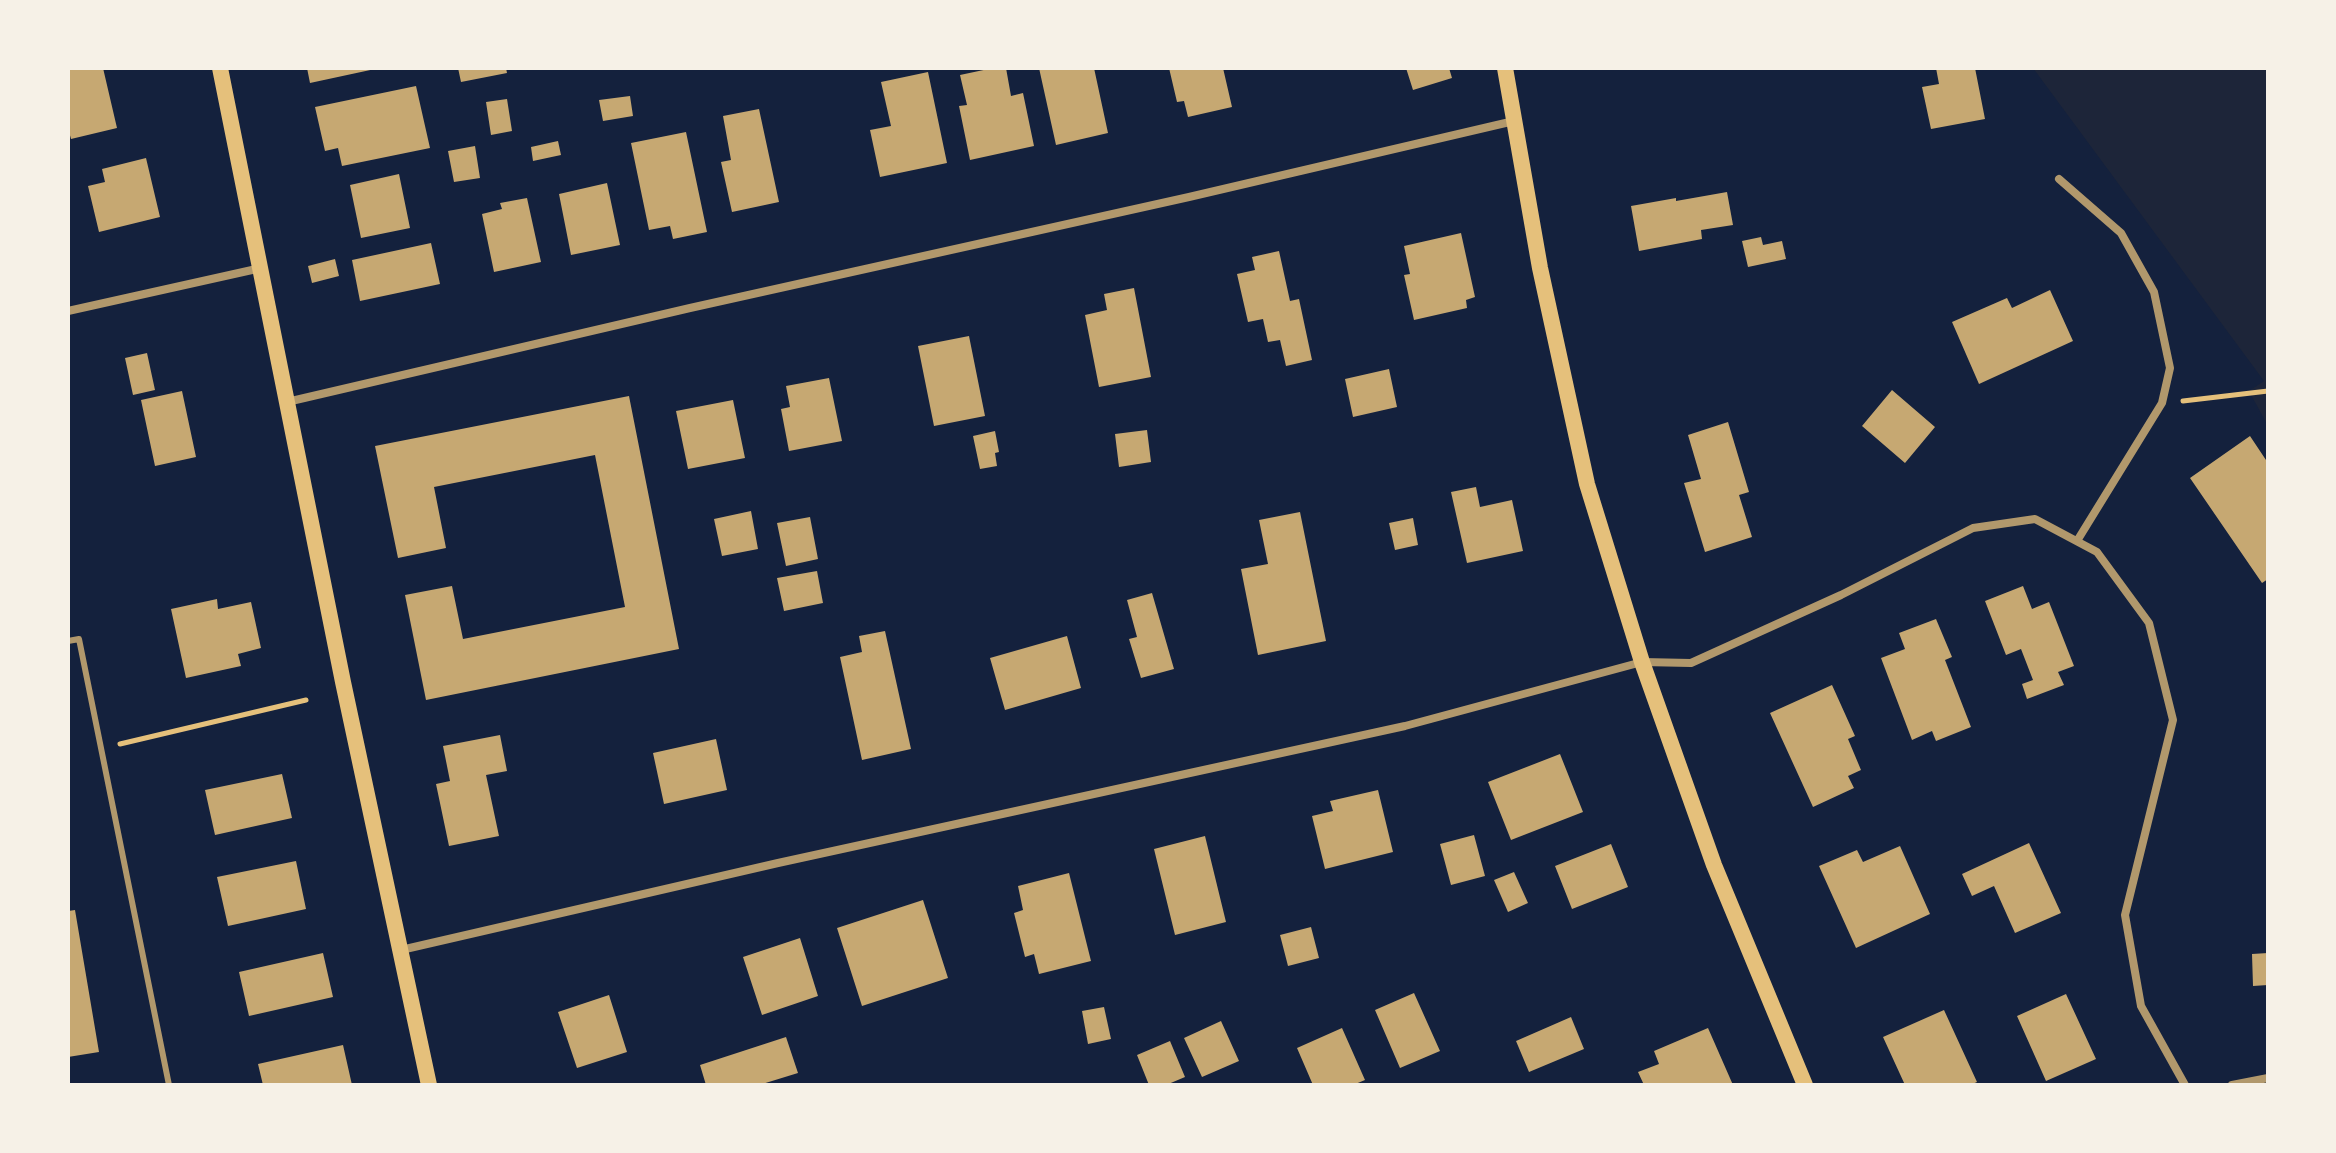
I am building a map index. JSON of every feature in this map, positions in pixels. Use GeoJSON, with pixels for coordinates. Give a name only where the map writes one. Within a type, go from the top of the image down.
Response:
{"type":"FeatureCollection","features":[{"type":"Feature","properties":{"kind":"main road"},"geometry":{"type":"LineString","coordinates":[[220,68],[429,1085]]}},
{"type":"Feature","properties":{"kind":"main road"},"geometry":{"type":"LineString","coordinates":[[1505,68],[1540,268],[1587,484],[1642,662],[1714,865],[1805,1085]]}},
{"type":"Feature","properties":{"kind":"street"},"geometry":{"type":"LineString","coordinates":[[287,402],[1515,120]]}},
{"type":"Feature","properties":{"kind":"street"},"geometry":{"type":"LineString","coordinates":[[2059,179],[2121,233],[2154,292],[2170,368],[2162,403],[2077,541]]}},
{"type":"Feature","properties":{"kind":"street"},"geometry":{"type":"LineString","coordinates":[[68,311],[261,268]]}},
{"type":"Feature","properties":{"kind":"street"},"geometry":{"type":"LineString","coordinates":[[401,950],[823,853],[1405,726],[1642,662],[1691,663],[1841,595],[1973,528],[2035,519],[2097,552],[2149,623],[2173,720],[2125,915],[2141,1006],[2185,1085]]}},
{"type":"Feature","properties":{"kind":"street"},"geometry":{"type":"LineString","coordinates":[[2232,1085],[2268,1078]]}},
{"type":"Feature","properties":{"kind":"lane"},"geometry":{"type":"LineString","coordinates":[[68,641],[79,639],[169,1085]]}},
{"type":"Feature","properties":{"kind":"path"},"geometry":{"type":"LineString","coordinates":[[2162,403],[2268,391]]}},
{"type":"Feature","properties":{"kind":"path"},"geometry":{"type":"LineString","coordinates":[[101,749],[306,700]]}},
{"type":"Feature","properties":{"kind":"shaded area"},"geometry":{"type":"Polygon","coordinates":[[[2033,68],[2268,68],[2268,426],[2249,391],[2264,381],[2033,68]]]}},
{"type":"Feature","properties":{"kind":"building"},"geometry":{"type":"Polygon","coordinates":[[[103,68],[117,128],[71,139],[68,128],[68,69],[103,68]]]}},
{"type":"Feature","properties":{"kind":"building"},"geometry":{"type":"Polygon","coordinates":[[[307,68],[375,68],[375,69],[310,83],[307,68]]]}},
{"type":"Feature","properties":{"kind":"building"},"geometry":{"type":"Polygon","coordinates":[[[458,68],[506,68],[507,73],[461,82],[458,68]]]}},
{"type":"Feature","properties":{"kind":"building"},"geometry":{"type":"Polygon","coordinates":[[[1006,68],[1011,96],[1023,93],[1034,146],[970,160],[959,106],[967,105],[960,75],[1006,68]]]}},
{"type":"Feature","properties":{"kind":"building"},"geometry":{"type":"Polygon","coordinates":[[[1039,68],[1094,68],[1108,133],[1056,145],[1039,68]]]}},
{"type":"Feature","properties":{"kind":"building"},"geometry":{"type":"Polygon","coordinates":[[[1169,68],[1223,68],[1232,107],[1188,117],[1184,101],[1177,102],[1169,68]]]}},
{"type":"Feature","properties":{"kind":"building"},"geometry":{"type":"Polygon","coordinates":[[[1406,68],[1449,68],[1452,78],[1413,90],[1406,68]]]}},
{"type":"Feature","properties":{"kind":"building"},"geometry":{"type":"Polygon","coordinates":[[[1936,68],[1975,68],[1985,119],[1931,129],[1922,87],[1939,84],[1936,68]]]}},
{"type":"Feature","properties":{"kind":"building"},"geometry":{"type":"Polygon","coordinates":[[[928,72],[947,163],[880,177],[870,130],[891,126],[881,82],[928,72]]]}},
{"type":"Feature","properties":{"kind":"building"},"geometry":{"type":"Polygon","coordinates":[[[416,86],[430,148],[342,166],[338,148],[325,151],[315,107],[416,86]]]}},
{"type":"Feature","properties":{"kind":"building"},"geometry":{"type":"Polygon","coordinates":[[[630,96],[633,116],[603,121],[599,100],[630,96]]]}},
{"type":"Feature","properties":{"kind":"building"},"geometry":{"type":"Polygon","coordinates":[[[507,99],[512,131],[491,135],[486,102],[507,99]]]}},
{"type":"Feature","properties":{"kind":"building"},"geometry":{"type":"Polygon","coordinates":[[[759,109],[779,202],[732,212],[721,162],[731,160],[723,116],[759,109]]]}},
{"type":"Feature","properties":{"kind":"building"},"geometry":{"type":"Polygon","coordinates":[[[686,132],[707,232],[673,239],[670,226],[649,230],[631,143],[686,132]]]}},
{"type":"Feature","properties":{"kind":"building"},"geometry":{"type":"Polygon","coordinates":[[[558,141],[561,155],[533,161],[531,147],[558,141]]]}},
{"type":"Feature","properties":{"kind":"building"},"geometry":{"type":"Polygon","coordinates":[[[475,146],[480,178],[454,182],[448,151],[475,146]]]}},
{"type":"Feature","properties":{"kind":"building"},"geometry":{"type":"Polygon","coordinates":[[[146,158],[160,217],[99,232],[88,186],[105,182],[102,169],[146,158]]]}},
{"type":"Feature","properties":{"kind":"building"},"geometry":{"type":"Polygon","coordinates":[[[399,174],[410,228],[361,238],[350,185],[399,174]]]}},
{"type":"Feature","properties":{"kind":"building"},"geometry":{"type":"Polygon","coordinates":[[[607,183],[620,245],[571,255],[559,194],[607,183]]]}},
{"type":"Feature","properties":{"kind":"building"},"geometry":{"type":"Polygon","coordinates":[[[1727,192],[1733,225],[1701,230],[1702,239],[1639,251],[1631,206],[1727,192]]]}},
{"type":"Feature","properties":{"kind":"building"},"geometry":{"type":"Polygon","coordinates":[[[527,198],[541,262],[494,272],[482,214],[502,209],[500,203],[527,198]]]}},
{"type":"Feature","properties":{"kind":"building"},"geometry":{"type":"Polygon","coordinates":[[[1461,233],[1475,297],[1466,300],[1467,308],[1414,320],[1404,275],[1410,274],[1404,246],[1461,233]]]}},
{"type":"Feature","properties":{"kind":"building"},"geometry":{"type":"Polygon","coordinates":[[[1761,237],[1763,245],[1782,241],[1786,259],[1748,267],[1742,241],[1761,237]]]}},
{"type":"Feature","properties":{"kind":"building"},"geometry":{"type":"Polygon","coordinates":[[[431,243],[440,284],[360,301],[352,260],[431,243]]]}},
{"type":"Feature","properties":{"kind":"building"},"geometry":{"type":"Polygon","coordinates":[[[1279,251],[1290,301],[1299,299],[1312,360],[1286,366],[1280,340],[1268,342],[1263,319],[1248,322],[1237,274],[1255,270],[1252,257],[1279,251]]]}},
{"type":"Feature","properties":{"kind":"building"},"geometry":{"type":"Polygon","coordinates":[[[335,259],[339,276],[312,283],[308,266],[335,259]]]}},
{"type":"Feature","properties":{"kind":"building"},"geometry":{"type":"Polygon","coordinates":[[[1134,288],[1151,377],[1099,387],[1085,315],[1107,310],[1104,294],[1134,288]]]}},
{"type":"Feature","properties":{"kind":"building"},"geometry":{"type":"Polygon","coordinates":[[[2050,290],[2073,341],[1979,384],[1952,322],[2007,298],[2012,308],[2050,290]]]}},
{"type":"Feature","properties":{"kind":"building"},"geometry":{"type":"Polygon","coordinates":[[[969,336],[985,416],[934,426],[918,346],[969,336]]]}},
{"type":"Feature","properties":{"kind":"building"},"geometry":{"type":"Polygon","coordinates":[[[147,353],[155,390],[133,395],[125,358],[147,353]]]}},
{"type":"Feature","properties":{"kind":"building"},"geometry":{"type":"Polygon","coordinates":[[[1389,369],[1397,407],[1353,417],[1345,379],[1389,369]]]}},
{"type":"Feature","properties":{"kind":"building"},"geometry":{"type":"Polygon","coordinates":[[[829,378],[842,441],[789,451],[781,409],[790,407],[786,386],[829,378]]]}},
{"type":"Feature","properties":{"kind":"building"},"geometry":{"type":"Polygon","coordinates":[[[1892,390],[1935,427],[1905,463],[1862,426],[1892,390]]]}},
{"type":"Feature","properties":{"kind":"building"},"geometry":{"type":"Polygon","coordinates":[[[182,391],[196,457],[155,466],[141,400],[182,391]]]}},
{"type":"Feature","properties":{"kind":"building"},"geometry":{"type":"Polygon","coordinates":[[[629,396],[679,649],[426,700],[405,595],[452,586],[463,639],[625,607],[595,455],[434,487],[446,548],[398,558],[375,446],[629,396]]]}},
{"type":"Feature","properties":{"kind":"building"},"geometry":{"type":"Polygon","coordinates":[[[733,400],[745,458],[688,469],[676,411],[733,400]]]}},
{"type":"Feature","properties":{"kind":"building"},"geometry":{"type":"Polygon","coordinates":[[[1728,422],[1749,492],[1739,495],[1752,537],[1705,552],[1684,483],[1701,479],[1688,435],[1728,422]]]}},
{"type":"Feature","properties":{"kind":"building"},"geometry":{"type":"Polygon","coordinates":[[[1147,430],[1151,462],[1119,467],[1115,434],[1147,430]]]}},
{"type":"Feature","properties":{"kind":"building"},"geometry":{"type":"Polygon","coordinates":[[[995,431],[999,452],[995,453],[997,466],[980,469],[973,436],[995,431]]]}},
{"type":"Feature","properties":{"kind":"building"},"geometry":{"type":"Polygon","coordinates":[[[2250,436],[2268,463],[2268,579],[2262,583],[2190,478],[2250,436]]]}},
{"type":"Feature","properties":{"kind":"building"},"geometry":{"type":"Polygon","coordinates":[[[1476,487],[1480,507],[1512,500],[1523,551],[1467,563],[1451,492],[1476,487]]]}},
{"type":"Feature","properties":{"kind":"building"},"geometry":{"type":"Polygon","coordinates":[[[751,511],[758,549],[722,556],[714,519],[751,511]]]}},
{"type":"Feature","properties":{"kind":"building"},"geometry":{"type":"Polygon","coordinates":[[[1300,512],[1326,641],[1258,655],[1241,569],[1268,564],[1259,520],[1300,512]]]}},
{"type":"Feature","properties":{"kind":"building"},"geometry":{"type":"Polygon","coordinates":[[[810,517],[818,559],[786,566],[777,523],[810,517]]]}},
{"type":"Feature","properties":{"kind":"building"},"geometry":{"type":"Polygon","coordinates":[[[1413,518],[1418,545],[1395,550],[1389,523],[1413,518]]]}},
{"type":"Feature","properties":{"kind":"building"},"geometry":{"type":"Polygon","coordinates":[[[817,571],[823,603],[784,611],[777,578],[817,571]]]}},
{"type":"Feature","properties":{"kind":"building"},"geometry":{"type":"Polygon","coordinates":[[[2023,586],[2032,609],[2049,602],[2074,666],[2058,672],[2064,685],[2027,699],[2022,684],[2033,680],[2021,649],[2006,655],[1985,601],[2023,586]]]}},
{"type":"Feature","properties":{"kind":"building"},"geometry":{"type":"Polygon","coordinates":[[[1152,593],[1174,669],[1141,678],[1129,639],[1137,637],[1127,600],[1152,593]]]}},
{"type":"Feature","properties":{"kind":"building"},"geometry":{"type":"Polygon","coordinates":[[[217,599],[218,609],[251,602],[261,648],[238,654],[241,666],[186,678],[171,609],[217,599]]]}},
{"type":"Feature","properties":{"kind":"building"},"geometry":{"type":"Polygon","coordinates":[[[1936,619],[1952,657],[1945,660],[1971,727],[1936,741],[1932,731],[1912,740],[1881,658],[1905,649],[1899,633],[1936,619]]]}},
{"type":"Feature","properties":{"kind":"building"},"geometry":{"type":"Polygon","coordinates":[[[885,631],[911,749],[862,760],[840,657],[862,652],[859,636],[885,631]]]}},
{"type":"Feature","properties":{"kind":"building"},"geometry":{"type":"Polygon","coordinates":[[[1067,636],[1081,688],[1005,710],[990,658],[1067,636]]]}},
{"type":"Feature","properties":{"kind":"building"},"geometry":{"type":"Polygon","coordinates":[[[1832,685],[1855,736],[1848,739],[1861,770],[1848,776],[1854,788],[1813,807],[1770,713],[1832,685]]]}},
{"type":"Feature","properties":{"kind":"building"},"geometry":{"type":"Polygon","coordinates":[[[500,735],[507,771],[486,775],[499,836],[449,846],[436,784],[450,781],[443,746],[500,735]]]}},
{"type":"Feature","properties":{"kind":"building"},"geometry":{"type":"Polygon","coordinates":[[[716,739],[727,790],[664,804],[653,753],[716,739]]]}},
{"type":"Feature","properties":{"kind":"building"},"geometry":{"type":"Polygon","coordinates":[[[1560,754],[1583,812],[1511,840],[1488,782],[1560,754]]]}},
{"type":"Feature","properties":{"kind":"building"},"geometry":{"type":"Polygon","coordinates":[[[282,774],[292,818],[215,835],[205,790],[282,774]]]}},
{"type":"Feature","properties":{"kind":"building"},"geometry":{"type":"Polygon","coordinates":[[[1378,790],[1393,852],[1325,869],[1312,816],[1333,811],[1330,801],[1378,790]]]}},
{"type":"Feature","properties":{"kind":"building"},"geometry":{"type":"Polygon","coordinates":[[[1474,835],[1485,876],[1451,885],[1440,844],[1474,835]]]}},
{"type":"Feature","properties":{"kind":"building"},"geometry":{"type":"Polygon","coordinates":[[[1205,836],[1226,922],[1175,935],[1154,849],[1205,836]]]}},
{"type":"Feature","properties":{"kind":"building"},"geometry":{"type":"Polygon","coordinates":[[[2029,843],[2061,913],[2015,933],[1994,886],[1972,896],[1962,874],[2029,843]]]}},
{"type":"Feature","properties":{"kind":"building"},"geometry":{"type":"Polygon","coordinates":[[[1611,844],[1628,887],[1572,909],[1555,866],[1611,844]]]}},
{"type":"Feature","properties":{"kind":"building"},"geometry":{"type":"Polygon","coordinates":[[[1900,846],[1930,914],[1856,948],[1819,866],[1857,850],[1863,862],[1900,846]]]}},
{"type":"Feature","properties":{"kind":"building"},"geometry":{"type":"Polygon","coordinates":[[[296,861],[306,909],[228,926],[217,877],[296,861]]]}},
{"type":"Feature","properties":{"kind":"building"},"geometry":{"type":"Polygon","coordinates":[[[1514,872],[1528,903],[1508,912],[1494,880],[1514,872]]]}},
{"type":"Feature","properties":{"kind":"building"},"geometry":{"type":"Polygon","coordinates":[[[1069,873],[1091,961],[1039,974],[1034,954],[1025,957],[1014,913],[1023,910],[1018,886],[1069,873]]]}},
{"type":"Feature","properties":{"kind":"building"},"geometry":{"type":"Polygon","coordinates":[[[923,900],[948,978],[862,1006],[837,928],[923,900]]]}},
{"type":"Feature","properties":{"kind":"building"},"geometry":{"type":"Polygon","coordinates":[[[75,910],[99,1052],[68,1057],[68,911],[75,910]]]}},
{"type":"Feature","properties":{"kind":"building"},"geometry":{"type":"Polygon","coordinates":[[[1311,927],[1319,958],[1288,966],[1280,935],[1311,927]]]}},
{"type":"Feature","properties":{"kind":"building"},"geometry":{"type":"Polygon","coordinates":[[[800,938],[818,996],[762,1015],[743,957],[800,938]]]}},
{"type":"Feature","properties":{"kind":"building"},"geometry":{"type":"Polygon","coordinates":[[[323,953],[333,997],[249,1016],[239,972],[323,953]]]}},
{"type":"Feature","properties":{"kind":"building"},"geometry":{"type":"Polygon","coordinates":[[[2268,953],[2268,985],[2253,986],[2252,954],[2268,953]]]}},
{"type":"Feature","properties":{"kind":"building"},"geometry":{"type":"Polygon","coordinates":[[[1414,993],[1440,1051],[1400,1068],[1375,1010],[1414,993]]]}},
{"type":"Feature","properties":{"kind":"building"},"geometry":{"type":"Polygon","coordinates":[[[2066,994],[2096,1059],[2046,1081],[2017,1016],[2066,994]]]}},
{"type":"Feature","properties":{"kind":"building"},"geometry":{"type":"Polygon","coordinates":[[[609,995],[627,1052],[577,1068],[558,1012],[609,995]]]}},
{"type":"Feature","properties":{"kind":"building"},"geometry":{"type":"Polygon","coordinates":[[[1104,1007],[1111,1039],[1088,1044],[1082,1011],[1104,1007]]]}},
{"type":"Feature","properties":{"kind":"building"},"geometry":{"type":"Polygon","coordinates":[[[1944,1010],[1977,1082],[1970,1085],[1905,1085],[1883,1037],[1944,1010]]]}},
{"type":"Feature","properties":{"kind":"building"},"geometry":{"type":"Polygon","coordinates":[[[1571,1017],[1584,1049],[1529,1072],[1516,1041],[1571,1017]]]}},
{"type":"Feature","properties":{"kind":"building"},"geometry":{"type":"Polygon","coordinates":[[[1221,1021],[1239,1061],[1202,1077],[1184,1038],[1221,1021]]]}},
{"type":"Feature","properties":{"kind":"building"},"geometry":{"type":"Polygon","coordinates":[[[1342,1028],[1365,1080],[1353,1085],[1313,1085],[1297,1048],[1342,1028]]]}},
{"type":"Feature","properties":{"kind":"building"},"geometry":{"type":"Polygon","coordinates":[[[1708,1028],[1733,1085],[1644,1085],[1638,1072],[1659,1064],[1654,1051],[1708,1028]]]}},
{"type":"Feature","properties":{"kind":"building"},"geometry":{"type":"Polygon","coordinates":[[[786,1037],[798,1073],[759,1085],[706,1085],[700,1065],[786,1037]]]}},
{"type":"Feature","properties":{"kind":"building"},"geometry":{"type":"Polygon","coordinates":[[[1170,1041],[1185,1077],[1166,1085],[1149,1085],[1137,1055],[1170,1041]]]}},
{"type":"Feature","properties":{"kind":"building"},"geometry":{"type":"Polygon","coordinates":[[[343,1045],[352,1085],[263,1085],[258,1064],[343,1045]]]}}]}
